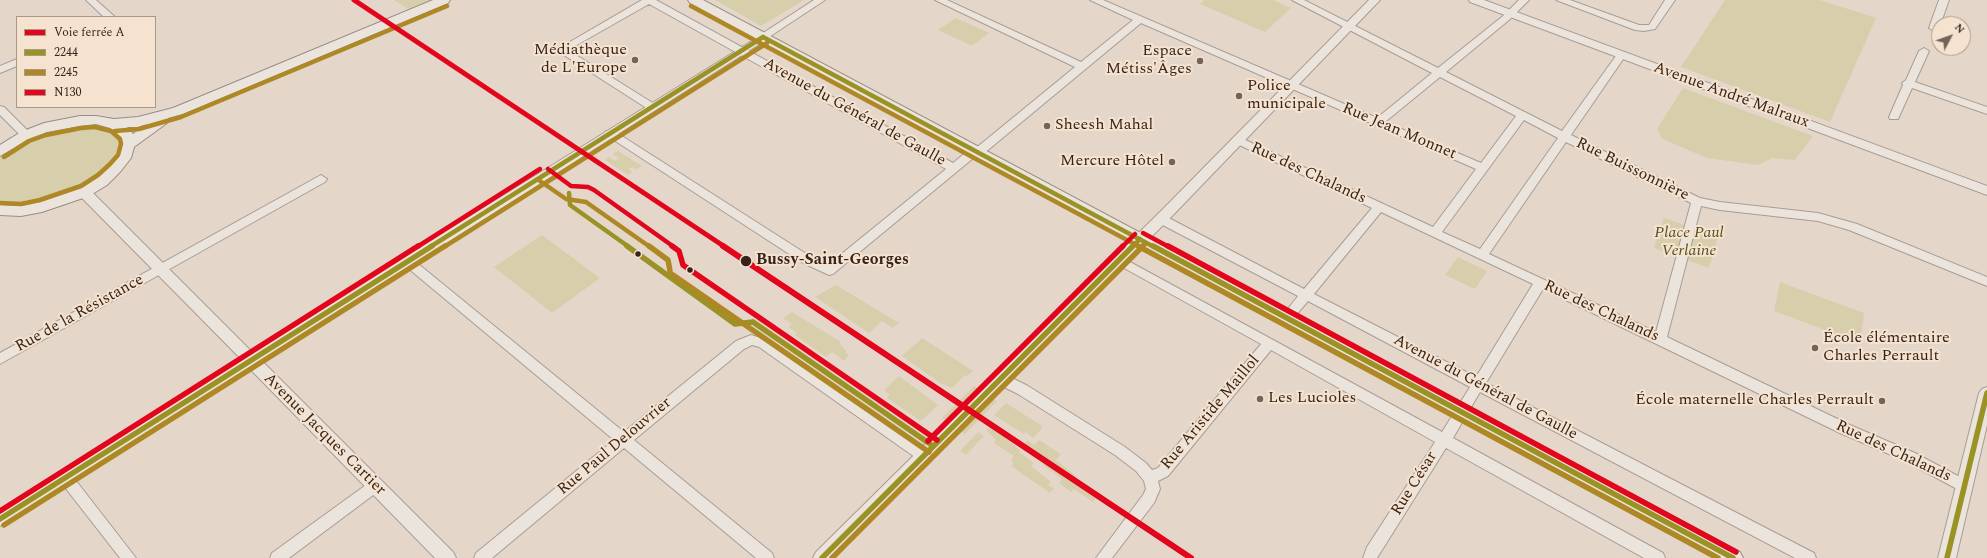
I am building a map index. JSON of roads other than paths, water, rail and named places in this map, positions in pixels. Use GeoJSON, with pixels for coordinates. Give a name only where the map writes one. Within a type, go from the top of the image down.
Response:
{"type":"FeatureCollection","features":[{"type":"Feature","properties":{"kind":"main road"},"geometry":{"type":"LineString","coordinates":[[128,145],[154,124],[178,111],[444,0]]}},
{"type":"Feature","properties":{"kind":"main road","name":"Avenue du Général de Gaulle"},"geometry":{"type":"LineString","coordinates":[[694,0],[1734,558]]}},
{"type":"Feature","properties":{"kind":"main road"},"geometry":{"type":"LineString","coordinates":[[0,151],[26,135],[44,128],[80,121],[96,120],[114,124],[138,122],[178,111]]}},
{"type":"Feature","properties":{"kind":"main road"},"geometry":{"type":"LineString","coordinates":[[0,210],[21,211],[42,208],[84,192],[102,180],[115,169],[124,158],[128,145],[127,136],[114,124]]}},
{"type":"Feature","properties":{"kind":"street"},"geometry":{"type":"LineString","coordinates":[[91,0],[109,16]]}},
{"type":"Feature","properties":{"kind":"street"},"geometry":{"type":"LineString","coordinates":[[649,0],[561,50],[652,107]]}},
{"type":"Feature","properties":{"kind":"street","name":"Avenue du Général de Gaulle"},"geometry":{"type":"LineString","coordinates":[[649,0],[954,168]]}},
{"type":"Feature","properties":{"kind":"street"},"geometry":{"type":"LineString","coordinates":[[0,519],[820,0]]}},
{"type":"Feature","properties":{"kind":"street"},"geometry":{"type":"LineString","coordinates":[[940,0],[1080,66]]}},
{"type":"Feature","properties":{"kind":"street","name":"Rue Jean Monnet"},"geometry":{"type":"LineString","coordinates":[[1096,0],[1482,168]]}},
{"type":"Feature","properties":{"kind":"street","name":"Rue Buissonnière"},"geometry":{"type":"LineString","coordinates":[[1297,0],[1565,137],[1697,201],[1720,206],[1818,217],[1853,227],[1987,282]]}},
{"type":"Feature","properties":{"kind":"street"},"geometry":{"type":"LineString","coordinates":[[822,558],[1160,219],[1375,0]]}},
{"type":"Feature","properties":{"kind":"street","name":"Avenue André Malraux"},"geometry":{"type":"LineString","coordinates":[[1474,0],[1987,191]]}},
{"type":"Feature","properties":{"kind":"street"},"geometry":{"type":"LineString","coordinates":[[1377,123],[1511,14],[1524,0]]}},
{"type":"Feature","properties":{"kind":"street"},"geometry":{"type":"LineString","coordinates":[[1561,0],[1582,3],[1638,28],[1652,27],[1670,0]]}},
{"type":"Feature","properties":{"kind":"street"},"geometry":{"type":"LineString","coordinates":[[1938,16],[1944,0]]}},
{"type":"Feature","properties":{"kind":"street"},"geometry":{"type":"LineString","coordinates":[[610,133],[807,260],[829,271],[954,168],[1140,19]]}},
{"type":"Feature","properties":{"kind":"street"},"geometry":{"type":"LineString","coordinates":[[1894,117],[1908,83],[1924,51]]}},
{"type":"Feature","properties":{"kind":"street"},"geometry":{"type":"LineString","coordinates":[[1482,256],[1621,54]]}},
{"type":"Feature","properties":{"kind":"street"},"geometry":{"type":"LineString","coordinates":[[0,70],[16,62]]}},
{"type":"Feature","properties":{"kind":"street"},"geometry":{"type":"LineString","coordinates":[[1908,83],[1987,111]]}},
{"type":"Feature","properties":{"kind":"street"},"geometry":{"type":"LineString","coordinates":[[0,109],[26,135]]}},
{"type":"Feature","properties":{"kind":"street"},"geometry":{"type":"LineString","coordinates":[[1435,233],[1522,115]]}},
{"type":"Feature","properties":{"kind":"street","name":"Rue des Chalands"},"geometry":{"type":"LineString","coordinates":[[1237,140],[1845,429],[1910,457],[1964,486]]}},
{"type":"Feature","properties":{"kind":"street","name":"Rue de la Résistance"},"geometry":{"type":"LineString","coordinates":[[0,359],[321,179]]}},
{"type":"Feature","properties":{"kind":"street","name":"Avenue Jacques Cartier"},"geometry":{"type":"LineString","coordinates":[[84,192],[447,558]]}},
{"type":"Feature","properties":{"kind":"street"},"geometry":{"type":"LineString","coordinates":[[1660,340],[1697,201]]}},
{"type":"Feature","properties":{"kind":"street"},"geometry":{"type":"LineString","coordinates":[[1287,318],[1305,294],[1380,207]]}},
{"type":"Feature","properties":{"kind":"street","name":"Avenue du Général de Gaulle"},"geometry":{"type":"LineString","coordinates":[[1160,219],[1809,558]]}},
{"type":"Feature","properties":{"kind":"street"},"geometry":{"type":"LineString","coordinates":[[1119,260],[1443,439],[1641,554],[1658,558]]}},
{"type":"Feature","properties":{"kind":"street"},"geometry":{"type":"LineString","coordinates":[[407,261],[767,558]]}},
{"type":"Feature","properties":{"kind":"street","name":"Rue César"},"geometry":{"type":"LineString","coordinates":[[1370,558],[1372,552],[1461,412],[1540,283]]}},
{"type":"Feature","properties":{"kind":"street","name":"Rue Paul Delouvrier"},"geometry":{"type":"LineString","coordinates":[[482,558],[740,345],[751,340],[764,342],[924,456]]}},
{"type":"Feature","properties":{"kind":"street","name":"Rue Aristide Maillol"},"geometry":{"type":"LineString","coordinates":[[1150,478],[1163,472],[1269,343]]}},
{"type":"Feature","properties":{"kind":"street"},"geometry":{"type":"LineString","coordinates":[[1001,379],[1023,390],[1120,451],[1141,467],[1150,478],[1153,488],[1149,499],[1103,558]]}},
{"type":"Feature","properties":{"kind":"street"},"geometry":{"type":"LineString","coordinates":[[1947,558],[1987,393]]}},
{"type":"Feature","properties":{"kind":"street"},"geometry":{"type":"LineString","coordinates":[[65,477],[129,558]]}},
{"type":"Feature","properties":{"kind":"street"},"geometry":{"type":"LineString","coordinates":[[277,558],[375,486]]}},
{"type":"Feature","properties":{"kind":"rail line","name":"A"},"geometry":{"type":"LineString","coordinates":[[354,0],[1191,558]]}},
{"type":"Feature","properties":{"kind":"place","name":"Médiathèque de L'Europe"},"geometry":{"type":"Point","coordinates":[635,60]}},
{"type":"Feature","properties":{"kind":"place","name":"Espace Métiss'Âges"},"geometry":{"type":"Point","coordinates":[1200,61]}},
{"type":"Feature","properties":{"kind":"place","name":"Police municipale"},"geometry":{"type":"Point","coordinates":[1239,96]}},
{"type":"Feature","properties":{"kind":"place","name":"Sheesh Mahal"},"geometry":{"type":"Point","coordinates":[1047,126]}},
{"type":"Feature","properties":{"kind":"place","name":"Mercure Hôtel"},"geometry":{"type":"Point","coordinates":[1172,162]}},
{"type":"Feature","properties":{"kind":"place","name":"Bussy-Saint-Georges"},"geometry":{"type":"Point","coordinates":[746,261]}},
{"type":"Feature","properties":{"kind":"place","name":"École élémentaire Charles Perrault"},"geometry":{"type":"Point","coordinates":[1815,348]}},
{"type":"Feature","properties":{"kind":"place","name":"Les Lucioles"},"geometry":{"type":"Point","coordinates":[1260,399]}},
{"type":"Feature","properties":{"kind":"place","name":"École maternelle Charles Perrault"},"geometry":{"type":"Point","coordinates":[1882,401]}},
{"type":"Feature","properties":{"kind":"park label","name":"Place Paul Verlaine"},"geometry":{"type":"Point","coordinates":[1689,243]}}]}
